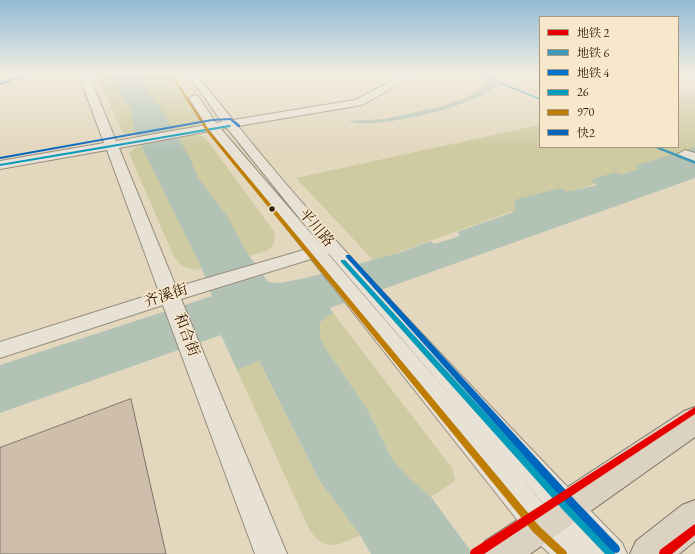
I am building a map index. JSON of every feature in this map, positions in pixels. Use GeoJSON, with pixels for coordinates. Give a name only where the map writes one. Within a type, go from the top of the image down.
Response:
{"type":"FeatureCollection","features":[{"type":"Feature","properties":{"kind":"main road"},"geometry":{"type":"LineString","coordinates":[[498,554],[695,420]]}},
{"type":"Feature","properties":{"kind":"main road"},"geometry":{"type":"LineString","coordinates":[[650,554],[695,518]]}},
{"type":"Feature","properties":{"kind":"street","name":"和合街"},"geometry":{"type":"LineString","coordinates":[[94,99],[271,554]]}},
{"type":"Feature","properties":{"kind":"street","name":"平川路"},"geometry":{"type":"LineString","coordinates":[[195,99],[213,127],[329,256],[553,516],[574,554]]}},
{"type":"Feature","properties":{"kind":"street","name":"平川路"},"geometry":{"type":"LineString","coordinates":[[210,99],[329,256]]}},
{"type":"Feature","properties":{"kind":"street"},"geometry":{"type":"LineString","coordinates":[[0,165],[131,141],[213,127],[229,126],[358,103],[366,99]]}},
{"type":"Feature","properties":{"kind":"street","name":"齐溪街"},"geometry":{"type":"LineString","coordinates":[[0,350],[172,299],[196,287],[278,262],[329,256]]}},
{"type":"Feature","properties":{"kind":"street","name":"平川路"},"geometry":{"type":"LineString","coordinates":[[553,516],[611,554]]}},
{"type":"Feature","properties":{"kind":"shaded area"},"geometry":{"type":"Polygon","coordinates":[[[107,99],[188,99],[203,124],[175,130],[150,133],[123,133],[107,99]]]}},
{"type":"Feature","properties":{"kind":"shaded area"},"geometry":{"type":"Polygon","coordinates":[[[124,99],[154,99],[159,105],[190,158],[198,178],[227,216],[246,251],[268,282],[280,283],[306,278],[398,253],[431,241],[434,244],[460,236],[457,232],[511,213],[516,209],[514,200],[561,188],[567,192],[597,185],[590,180],[616,172],[621,175],[639,169],[635,166],[695,147],[695,178],[330,308],[333,313],[327,316],[320,323],[320,338],[324,346],[367,409],[393,461],[411,480],[431,497],[473,554],[371,554],[360,535],[319,480],[259,361],[237,370],[221,335],[0,413],[0,365],[212,296],[202,269],[135,133],[131,110],[124,99]]]}},
{"type":"Feature","properties":{"kind":"shaded area"},"geometry":{"type":"Polygon","coordinates":[[[463,99],[474,99],[424,115],[401,120],[379,123],[348,121],[385,119],[440,107],[463,99]]]}},
{"type":"Feature","properties":{"kind":"shaded area"},"geometry":{"type":"Polygon","coordinates":[[[679,99],[695,99],[695,151],[521,208],[374,261],[296,178],[539,125],[539,148],[679,148],[679,99]]]}},
{"type":"Feature","properties":{"kind":"shaded area"},"geometry":{"type":"Polygon","coordinates":[[[193,135],[202,136],[207,140],[275,233],[274,244],[267,251],[194,270],[182,266],[174,257],[129,153],[137,146],[193,135]]]}},
{"type":"Feature","properties":{"kind":"shaded area"},"geometry":{"type":"Polygon","coordinates":[[[333,313],[452,468],[455,479],[453,482],[431,497],[411,480],[393,461],[367,409],[324,346],[320,338],[320,323],[327,316],[333,313]]]}},
{"type":"Feature","properties":{"kind":"shaded area"},"geometry":{"type":"Polygon","coordinates":[[[258,360],[319,480],[360,535],[346,542],[328,545],[316,538],[310,531],[237,370],[258,360]]]}},
{"type":"Feature","properties":{"kind":"building"},"geometry":{"type":"Polygon","coordinates":[[[131,399],[166,554],[0,554],[0,448],[131,399]]]}},
{"type":"Feature","properties":{"kind":"metro line","name":"6"},"geometry":{"type":"LineString","coordinates":[[658,148],[695,163]]}},
{"type":"Feature","properties":{"kind":"metro line","name":"2"},"geometry":{"type":"LineString","coordinates":[[475,554],[695,410]]}},
{"type":"Feature","properties":{"kind":"metro line","name":"2"},"geometry":{"type":"LineString","coordinates":[[664,554],[695,529]]}},
{"type":"Feature","properties":{"kind":"transit line","name":"970"},"geometry":{"type":"LineString","coordinates":[[187,99],[208,131],[536,529],[563,554]]}},
{"type":"Feature","properties":{"kind":"transit line","name":"快2"},"geometry":{"type":"LineString","coordinates":[[0,158],[212,120],[231,119],[239,126]]}},
{"type":"Feature","properties":{"kind":"transit line","name":"26"},"geometry":{"type":"LineString","coordinates":[[0,165],[229,126]]}},
{"type":"Feature","properties":{"kind":"transit line","name":"快2"},"geometry":{"type":"LineString","coordinates":[[348,256],[571,502],[616,549]]}},
{"type":"Feature","properties":{"kind":"transit line","name":"26"},"geometry":{"type":"LineString","coordinates":[[343,261],[566,507],[611,554]]}}]}
